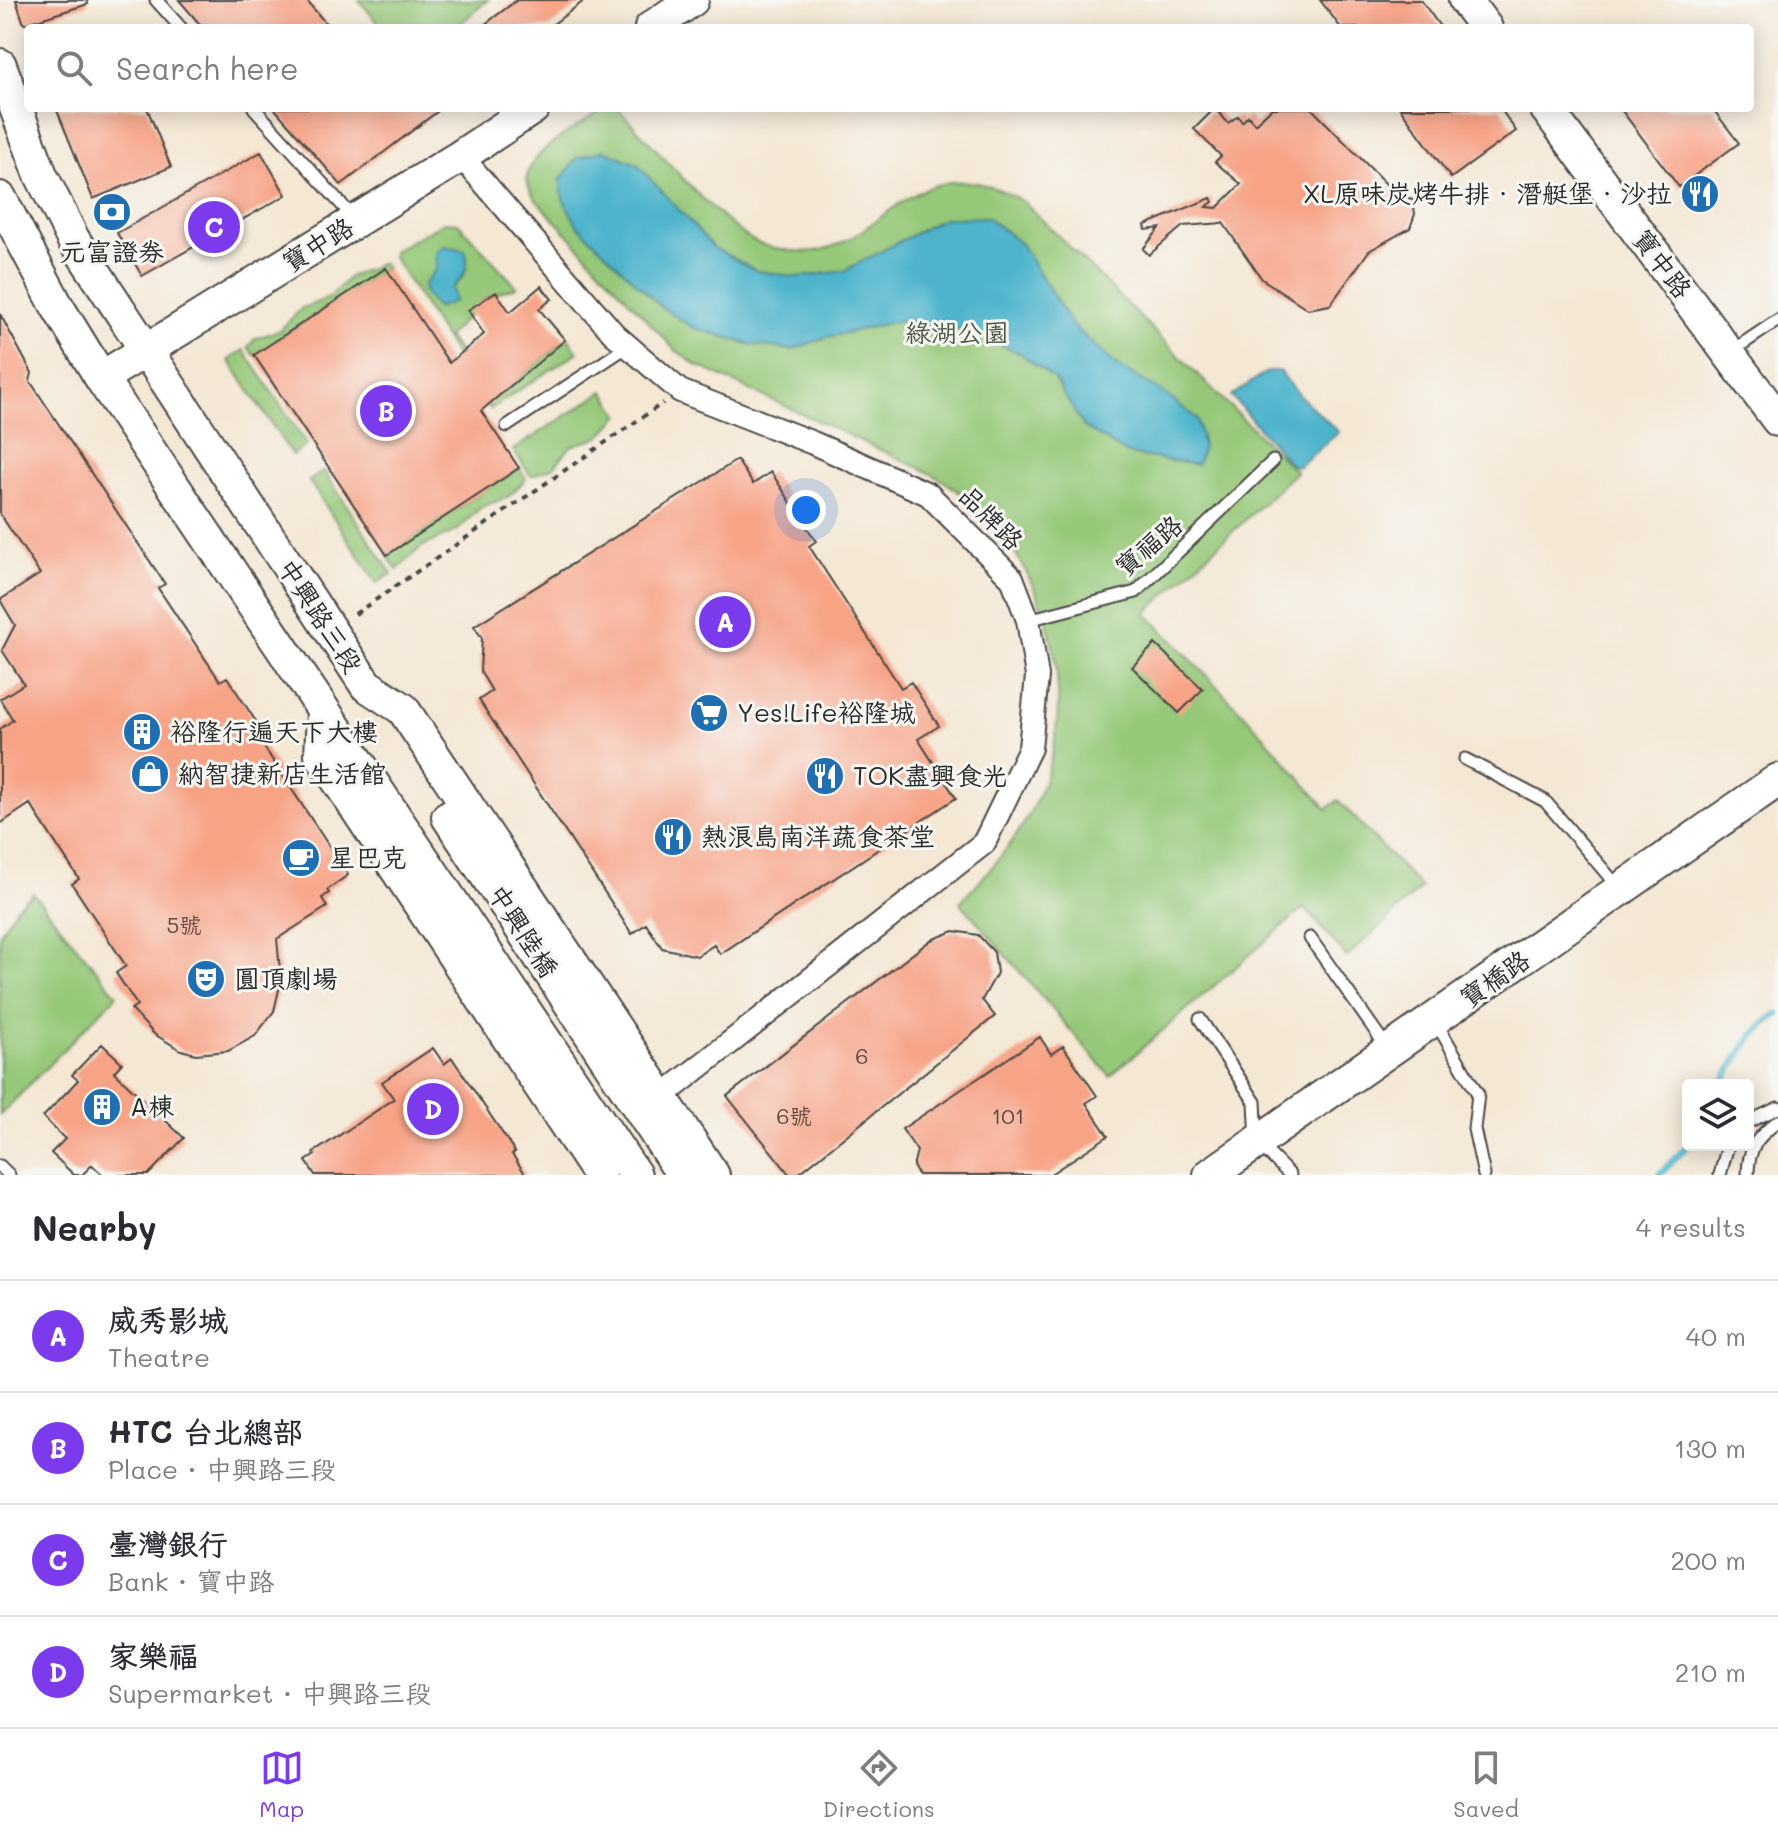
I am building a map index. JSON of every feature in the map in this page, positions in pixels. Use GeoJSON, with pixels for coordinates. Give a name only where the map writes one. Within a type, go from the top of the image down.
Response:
{"type":"FeatureCollection","features":[{"type":"Feature","properties":{"kind":"street"},"geometry":{"type":"LineString","coordinates":[[657,24],[692,0]]}},
{"type":"Feature","properties":{"kind":"street"},"geometry":{"type":"LineString","coordinates":[[1465,0],[1483,24]]}},
{"type":"Feature","properties":{"kind":"street","name":"中興路三段"},"geometry":{"type":"LineString","coordinates":[[0,65],[53,202],[146,352],[366,685],[403,709],[713,1175]]}},
{"type":"Feature","properties":{"kind":"street","name":"寶中路"},"geometry":{"type":"LineString","coordinates":[[101,378],[357,221],[527,112]]}},
{"type":"Feature","properties":{"kind":"street","name":"寶中路"},"geometry":{"type":"LineString","coordinates":[[1549,112],[1778,420]]}},
{"type":"Feature","properties":{"kind":"street","name":"品牌路"},"geometry":{"type":"LineString","coordinates":[[461,156],[628,346],[680,391],[813,443],[928,494],[1012,578],[1028,620],[1037,676],[1030,748],[984,843],[661,1097]]}},
{"type":"Feature","properties":{"kind":"street"},"geometry":{"type":"LineString","coordinates":[[3,214],[53,202]]}},
{"type":"Feature","properties":{"kind":"street","name":"中興路三段"},"geometry":{"type":"LineString","coordinates":[[3,214],[101,378],[323,713],[321,755],[599,1175]]}},
{"type":"Feature","properties":{"kind":"street","name":"中興陸橋"},"geometry":{"type":"LineString","coordinates":[[366,685],[386,722],[683,1175]]}},
{"type":"Feature","properties":{"kind":"street","name":"中興陸橋"},"geometry":{"type":"LineString","coordinates":[[323,713],[635,1175]]}},
{"type":"Feature","properties":{"kind":"street","name":"寶橋路"},"geometry":{"type":"LineString","coordinates":[[1210,1175],[1778,780]]}},
{"type":"Feature","properties":{"kind":"lane"},"geometry":{"type":"LineString","coordinates":[[156,0],[177,24]]}},
{"type":"Feature","properties":{"kind":"lane"},"geometry":{"type":"LineString","coordinates":[[258,112],[357,221]]}},
{"type":"Feature","properties":{"kind":"lane"},"geometry":{"type":"LineString","coordinates":[[1728,353],[1778,320]]}},
{"type":"Feature","properties":{"kind":"lane"},"geometry":{"type":"LineString","coordinates":[[507,426],[628,346]]}},
{"type":"Feature","properties":{"kind":"lane","name":"寶福路"},"geometry":{"type":"LineString","coordinates":[[1028,620],[1136,592],[1273,461]]}},
{"type":"Feature","properties":{"kind":"lane"},"geometry":{"type":"LineString","coordinates":[[1465,759],[1545,801],[1621,890]]}},
{"type":"Feature","properties":{"kind":"lane"},"geometry":{"type":"LineString","coordinates":[[1310,938],[1389,1051]]}},
{"type":"Feature","properties":{"kind":"lane"},"geometry":{"type":"LineString","coordinates":[[1200,1019],[1255,1102],[1257,1142],[1290,1175]]}},
{"type":"Feature","properties":{"kind":"lane"},"geometry":{"type":"LineString","coordinates":[[1435,1020],[1478,1094],[1474,1129],[1484,1175]]}},
{"type":"Feature","properties":{"kind":"lane"},"geometry":{"type":"LineString","coordinates":[[1754,1119],[1778,1108]]}},
{"type":"Feature","properties":{"kind":"lane"},"geometry":{"type":"LineString","coordinates":[[1748,1175],[1748,1158],[1756,1139],[1778,1121]]}},
{"type":"Feature","properties":{"kind":"lane"},"geometry":{"type":"LineString","coordinates":[[1720,1175],[1725,1151]]}},
{"type":"Feature","properties":{"kind":"lane"},"geometry":{"type":"LineString","coordinates":[[0,1166],[9,1175]]}},
{"type":"Feature","properties":{"kind":"path"},"geometry":{"type":"LineString","coordinates":[[355,614],[680,391]]}},
{"type":"Feature","properties":{"kind":"green space"},"geometry":{"type":"Polygon","coordinates":[[[359,0],[488,0],[460,24],[379,24],[359,0]]]}},
{"type":"Feature","properties":{"kind":"green space","name":"綠湖公園"},"geometry":{"type":"Polygon","coordinates":[[[601,112],[621,112],[735,228],[759,244],[781,249],[814,251],[843,242],[921,191],[950,182],[984,184],[1025,203],[1296,472],[1146,613],[1256,727],[1327,809],[1338,800],[1421,888],[1347,957],[1304,908],[1110,1076],[960,902],[1000,858],[1032,809],[1047,773],[1056,733],[1058,692],[1054,652],[1044,612],[1028,575],[1006,540],[979,510],[948,484],[916,466],[696,365],[674,349],[535,199],[527,182],[529,171],[535,159],[558,139],[601,112]]]}},
{"type":"Feature","properties":{"kind":"green space"},"geometry":{"type":"Polygon","coordinates":[[[444,222],[458,223],[517,287],[491,296],[476,306],[447,337],[497,397],[568,338],[578,352],[490,409],[393,257],[393,251],[444,222]]]}},
{"type":"Feature","properties":{"kind":"green space"},"geometry":{"type":"Polygon","coordinates":[[[382,263],[386,268],[254,355],[248,347],[256,338],[280,330],[302,308],[329,298],[349,277],[382,263]]]}},
{"type":"Feature","properties":{"kind":"green space"},"geometry":{"type":"Polygon","coordinates":[[[244,350],[307,445],[292,455],[229,360],[244,350]]]}},
{"type":"Feature","properties":{"kind":"green space"},"geometry":{"type":"Polygon","coordinates":[[[604,391],[620,415],[600,437],[571,446],[554,467],[531,476],[513,450],[604,391]]]}},
{"type":"Feature","properties":{"kind":"green space"},"geometry":{"type":"Polygon","coordinates":[[[519,468],[526,479],[508,497],[481,507],[458,530],[421,547],[397,570],[387,555],[519,468]]]}},
{"type":"Feature","properties":{"kind":"green space"},"geometry":{"type":"Polygon","coordinates":[[[324,471],[392,574],[377,583],[309,481],[324,471]]]}},
{"type":"Feature","properties":{"kind":"green space"},"geometry":{"type":"Polygon","coordinates":[[[33,893],[117,995],[0,1115],[0,933],[17,906],[33,893]]]}},
{"type":"Feature","properties":{"kind":"water"},"geometry":{"type":"Polygon","coordinates":[[[604,150],[637,164],[714,248],[757,271],[798,277],[844,271],[944,218],[987,217],[1021,244],[1072,325],[1116,365],[1164,393],[1197,419],[1203,447],[1197,465],[1128,454],[1084,427],[1054,379],[1020,353],[971,332],[902,320],[824,338],[792,350],[748,344],[692,327],[661,307],[577,225],[563,199],[560,180],[577,158],[604,150]]]}},
{"type":"Feature","properties":{"kind":"water"},"geometry":{"type":"Polygon","coordinates":[[[444,246],[465,250],[467,267],[452,288],[455,301],[437,308],[426,296],[423,286],[437,268],[436,253],[444,246]]]}},
{"type":"Feature","properties":{"kind":"water"},"geometry":{"type":"Polygon","coordinates":[[[1268,371],[1279,371],[1301,397],[1339,432],[1298,467],[1291,465],[1231,396],[1268,371]]]}},
{"type":"Feature","properties":{"kind":"building"},"geometry":{"type":"Polygon","coordinates":[[[16,0],[87,0],[88,4],[24,24],[16,0]]]}},
{"type":"Feature","properties":{"kind":"building"},"geometry":{"type":"Polygon","coordinates":[[[179,0],[306,0],[327,24],[200,24],[179,0]]]}},
{"type":"Feature","properties":{"kind":"building"},"geometry":{"type":"Polygon","coordinates":[[[517,0],[585,0],[553,24],[485,24],[517,0]]]}},
{"type":"Feature","properties":{"kind":"building"},"geometry":{"type":"Polygon","coordinates":[[[1320,0],[1421,0],[1438,24],[1338,24],[1320,0]]]}},
{"type":"Feature","properties":{"kind":"building"},"geometry":{"type":"Polygon","coordinates":[[[58,112],[149,112],[171,167],[93,199],[58,112]]]}},
{"type":"Feature","properties":{"kind":"building"},"geometry":{"type":"Polygon","coordinates":[[[277,112],[437,112],[341,185],[277,112]]]}},
{"type":"Feature","properties":{"kind":"building"},"geometry":{"type":"Polygon","coordinates":[[[1211,112],[1218,112],[1228,123],[1238,116],[1242,122],[1248,116],[1255,124],[1268,112],[1315,112],[1390,188],[1413,200],[1415,214],[1410,228],[1369,251],[1330,305],[1308,309],[1262,279],[1223,223],[1183,226],[1149,255],[1143,249],[1160,228],[1146,230],[1145,225],[1211,198],[1213,202],[1206,207],[1217,208],[1241,184],[1215,162],[1221,156],[1194,129],[1211,112]]]}},
{"type":"Feature","properties":{"kind":"building"},"geometry":{"type":"Polygon","coordinates":[[[1403,112],[1503,112],[1516,131],[1451,178],[1403,112]]]}},
{"type":"Feature","properties":{"kind":"building"},"geometry":{"type":"Polygon","coordinates":[[[1623,112],[1715,112],[1739,143],[1679,187],[1623,112]]]}},
{"type":"Feature","properties":{"kind":"building"},"geometry":{"type":"Polygon","coordinates":[[[261,152],[286,195],[142,276],[117,233],[261,152]]]}},
{"type":"Feature","properties":{"kind":"building"},"geometry":{"type":"Polygon","coordinates":[[[386,268],[449,363],[484,334],[468,310],[496,292],[510,312],[541,286],[552,299],[539,309],[565,340],[481,411],[519,468],[387,555],[254,355],[386,268]]]}},
{"type":"Feature","properties":{"kind":"building","name":"裕隆行遍天下大樓"},"geometry":{"type":"Polygon","coordinates":[[[0,314],[32,373],[30,381],[165,584],[158,588],[220,681],[227,677],[270,743],[264,747],[348,875],[327,890],[329,893],[322,898],[327,907],[277,939],[281,981],[274,1011],[255,1036],[228,1051],[196,1054],[181,1050],[154,1034],[131,1009],[137,1005],[116,973],[126,966],[72,884],[79,879],[30,804],[0,824],[0,729],[13,720],[0,699],[24,684],[2,650],[15,625],[0,600],[40,574],[0,514],[0,314]]]}},
{"type":"Feature","properties":{"kind":"building","name":"Yes!Life裕隆城"},"geometry":{"type":"Polygon","coordinates":[[[737,460],[753,484],[771,472],[816,541],[809,546],[901,688],[911,682],[939,726],[918,739],[956,798],[720,954],[714,945],[697,956],[662,948],[646,924],[632,934],[479,700],[492,691],[480,671],[482,638],[474,626],[737,460]]]}},
{"type":"Feature","properties":{"kind":"building"},"geometry":{"type":"Polygon","coordinates":[[[1155,644],[1203,689],[1179,713],[1132,667],[1155,644]]]}},
{"type":"Feature","properties":{"kind":"building"},"geometry":{"type":"Polygon","coordinates":[[[954,931],[978,935],[994,952],[997,973],[982,1000],[995,1016],[797,1175],[790,1175],[727,1096],[931,940],[954,931]]]}},
{"type":"Feature","properties":{"kind":"building"},"geometry":{"type":"Polygon","coordinates":[[[1040,1037],[1051,1054],[1063,1046],[1097,1096],[1086,1103],[1108,1136],[1049,1175],[918,1175],[913,1166],[917,1151],[902,1129],[1040,1037]]]}},
{"type":"Feature","properties":{"kind":"building","name":"A棟"},"geometry":{"type":"Polygon","coordinates":[[[102,1044],[122,1063],[114,1072],[184,1138],[148,1175],[103,1175],[92,1165],[82,1175],[74,1175],[51,1153],[65,1139],[43,1117],[78,1080],[72,1075],[102,1044]]]}},
{"type":"Feature","properties":{"kind":"building"},"geometry":{"type":"Polygon","coordinates":[[[433,1048],[444,1064],[452,1058],[515,1152],[512,1154],[526,1175],[315,1175],[306,1161],[315,1155],[313,1153],[394,1099],[382,1082],[433,1048]]]}},
{"type":"Feature","properties":{"kind":"waterway"},"geometry":{"type":"LineString","coordinates":[[1725,1079],[1753,1036],[1778,1014]]}},
{"type":"Feature","properties":{"kind":"waterway"},"geometry":{"type":"LineString","coordinates":[[1659,1175],[1682,1151]]}},
{"type":"Feature","properties":{"kind":"place","name":"XL原味炭烤牛排．潛艇堡．沙拉"},"geometry":{"type":"Point","coordinates":[1700,194]}},
{"type":"Feature","properties":{"kind":"place","name":"元富證券"},"geometry":{"type":"Point","coordinates":[112,212]}},
{"type":"Feature","properties":{"kind":"place","name":"臺灣銀行"},"geometry":{"type":"Point","coordinates":[214,227]}},
{"type":"Feature","properties":{"kind":"place","name":"HTC 台北總部"},"geometry":{"type":"Point","coordinates":[386,411]}},
{"type":"Feature","properties":{"kind":"place","name":"威秀影城"},"geometry":{"type":"Point","coordinates":[725,622]}},
{"type":"Feature","properties":{"kind":"place","name":"Yes!Life裕隆城"},"geometry":{"type":"Point","coordinates":[709,713]}},
{"type":"Feature","properties":{"kind":"place","name":"裕隆行遍天下大樓"},"geometry":{"type":"Point","coordinates":[142,732]}},
{"type":"Feature","properties":{"kind":"place","name":"納智捷新店生活館"},"geometry":{"type":"Point","coordinates":[150,774]}},
{"type":"Feature","properties":{"kind":"place","name":"TOK盡興食光"},"geometry":{"type":"Point","coordinates":[825,776]}},
{"type":"Feature","properties":{"kind":"place","name":"熱浪島南洋蔬食茶堂"},"geometry":{"type":"Point","coordinates":[673,837]}},
{"type":"Feature","properties":{"kind":"place","name":"星巴克"},"geometry":{"type":"Point","coordinates":[301,858]}},
{"type":"Feature","properties":{"kind":"place","name":"圓頂劇場"},"geometry":{"type":"Point","coordinates":[206,979]}},
{"type":"Feature","properties":{"kind":"place","name":"A棟"},"geometry":{"type":"Point","coordinates":[102,1107]}},
{"type":"Feature","properties":{"kind":"place","name":"家樂福"},"geometry":{"type":"Point","coordinates":[433,1109]}}]}
